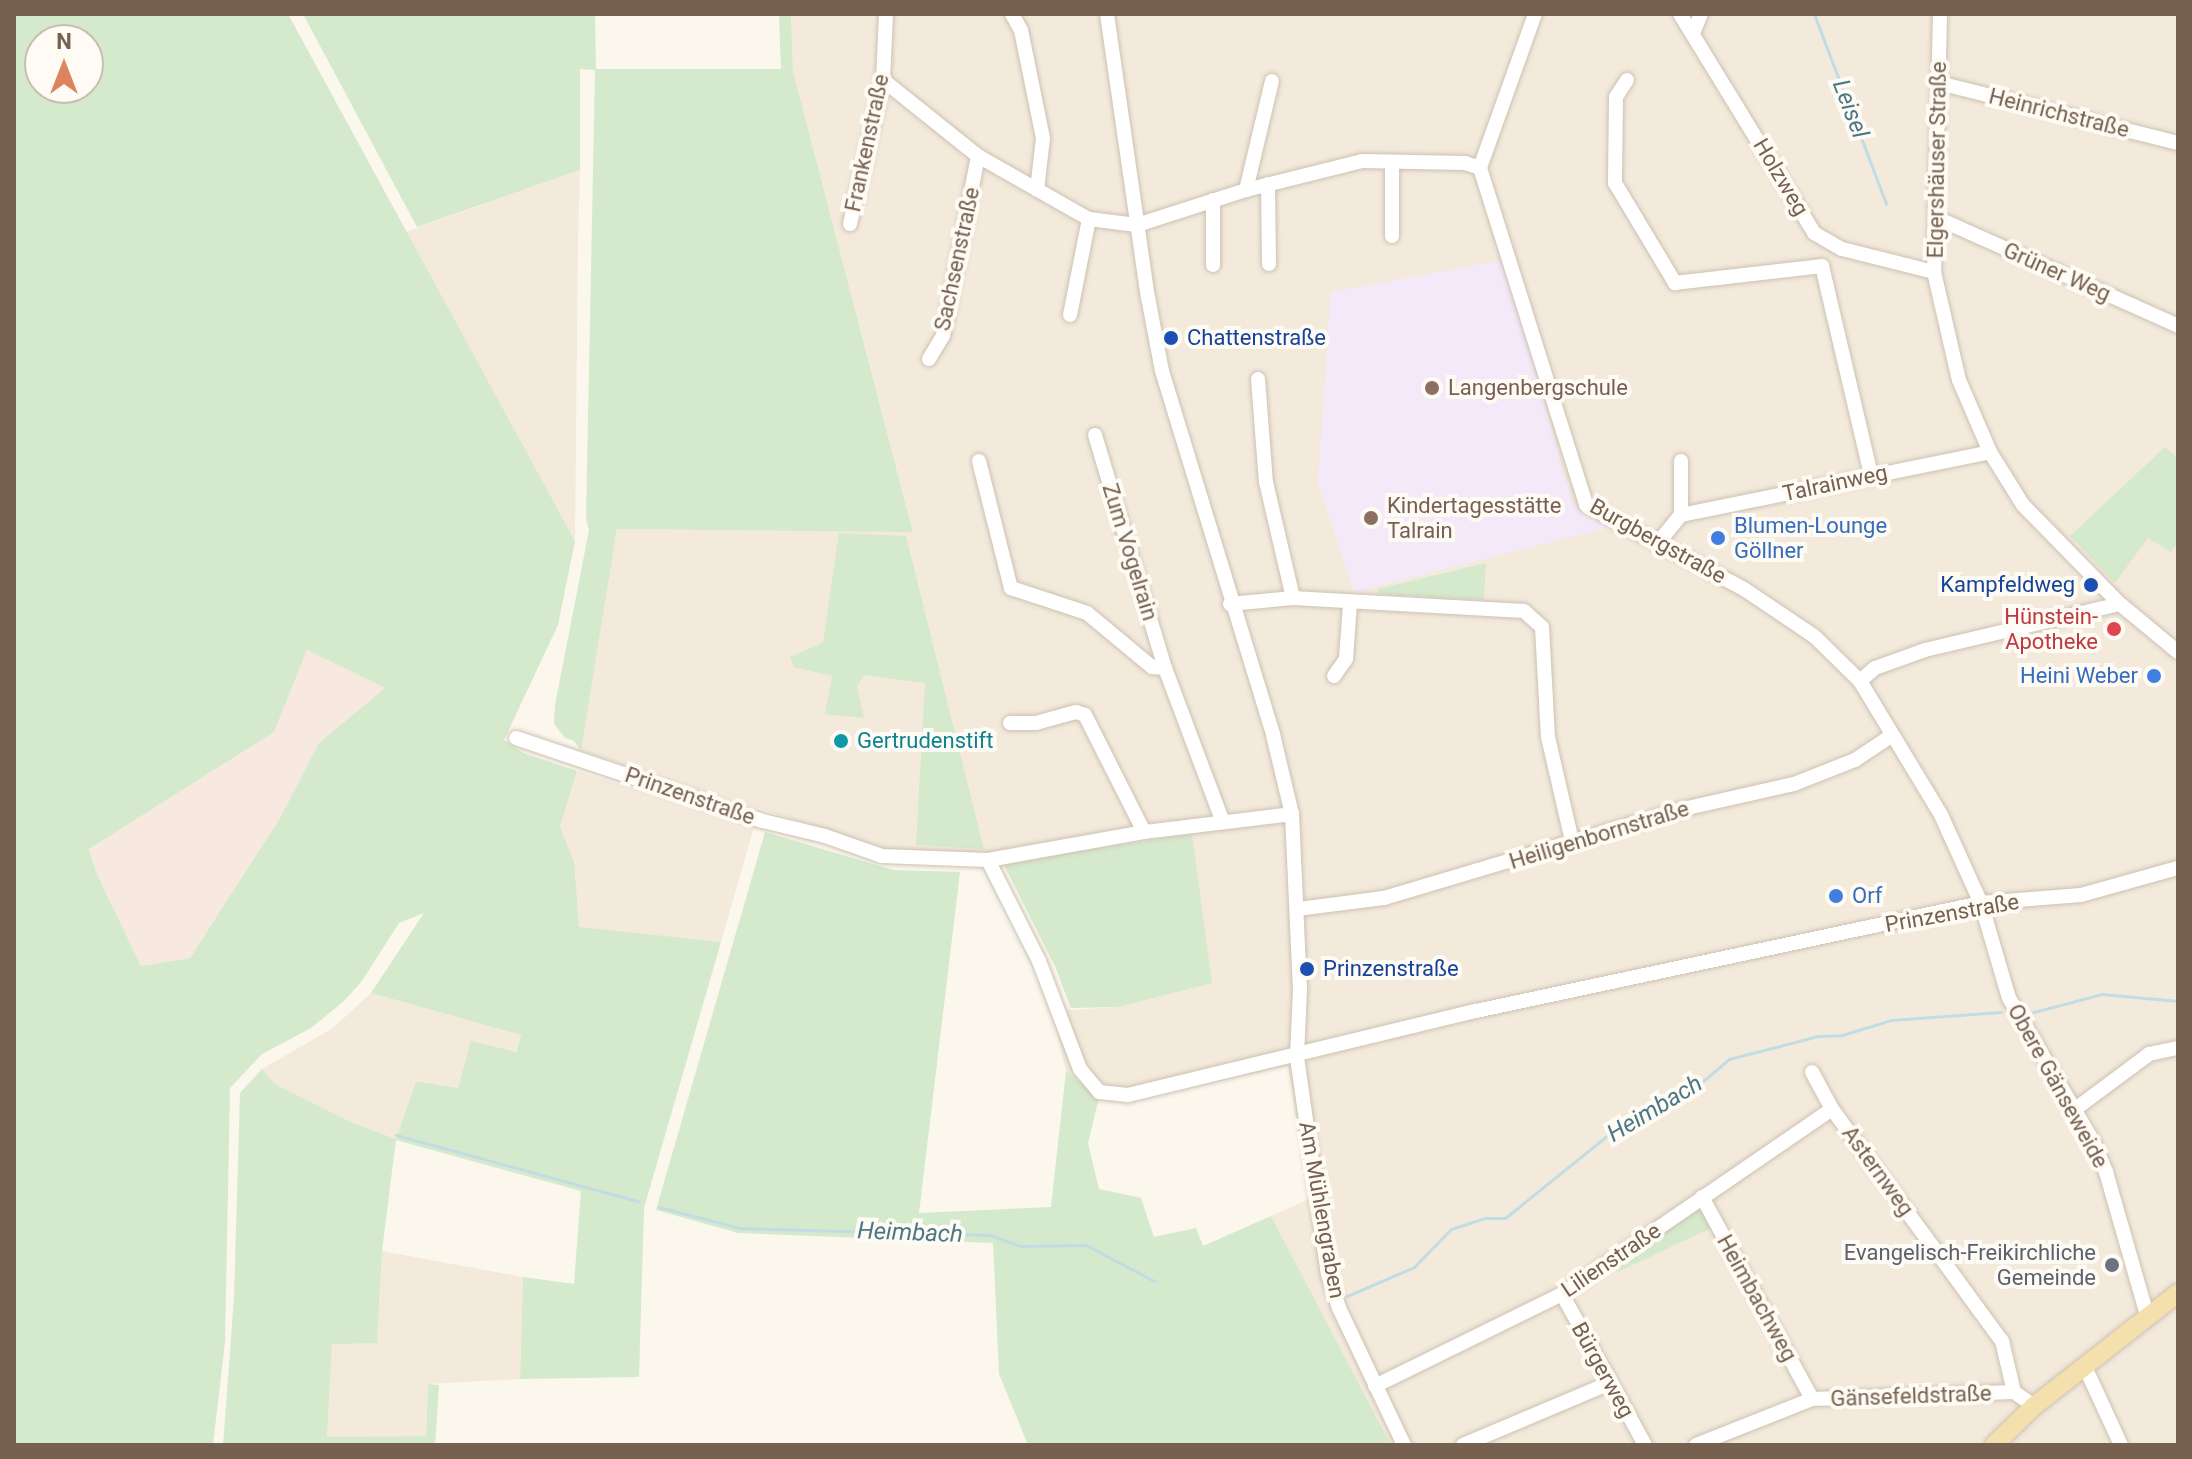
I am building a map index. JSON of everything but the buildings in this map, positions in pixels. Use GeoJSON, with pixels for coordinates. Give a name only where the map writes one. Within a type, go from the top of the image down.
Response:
{"type":"FeatureCollection","features":[{"type":"Feature","properties":{"kind":"main road"},"geometry":{"type":"LineString","coordinates":[[1994,1445],[2034,1406],[2178,1293]]}},
{"type":"Feature","properties":{"kind":"street","name":"Frankenstraße"},"geometry":{"type":"LineString","coordinates":[[850,224],[883,80],[886,14]]}},
{"type":"Feature","properties":{"kind":"street"},"geometry":{"type":"LineString","coordinates":[[1012,14],[1021,30],[1043,138],[1037,190]]}},
{"type":"Feature","properties":{"kind":"street"},"geometry":{"type":"LineString","coordinates":[[1107,14],[1137,225],[1162,371],[1230,604],[1273,735],[1292,814],[1300,990],[1297,1057]]}},
{"type":"Feature","properties":{"kind":"street"},"geometry":{"type":"LineString","coordinates":[[1137,225],[1246,190],[1362,161],[1465,163],[1480,168],[1535,14]]}},
{"type":"Feature","properties":{"kind":"street","name":"Holzweg"},"geometry":{"type":"LineString","coordinates":[[1680,14],[1694,31],[1814,233],[1842,249],[1934,272]]}},
{"type":"Feature","properties":{"kind":"street"},"geometry":{"type":"LineString","coordinates":[[1694,31],[1701,14]]}},
{"type":"Feature","properties":{"kind":"street","name":"Elgershäuser Straße"},"geometry":{"type":"LineString","coordinates":[[1940,14],[1934,272],[1959,380],[1990,452],[2023,505],[2120,604],[2178,652]]}},
{"type":"Feature","properties":{"kind":"street","name":"Sachsenstraße"},"geometry":{"type":"LineString","coordinates":[[883,80],[978,156],[1037,190],[1089,219],[1137,225]]}},
{"type":"Feature","properties":{"kind":"street"},"geometry":{"type":"LineString","coordinates":[[1627,80],[1616,97],[1615,183],[1675,283],[1822,266],[1842,249]]}},
{"type":"Feature","properties":{"kind":"street"},"geometry":{"type":"LineString","coordinates":[[1246,190],[1272,81]]}},
{"type":"Feature","properties":{"kind":"street","name":"Heinrichstraße"},"geometry":{"type":"LineString","coordinates":[[1939,83],[2178,143]]}},
{"type":"Feature","properties":{"kind":"street","name":"Sachsenstraße"},"geometry":{"type":"LineString","coordinates":[[929,359],[943,336],[978,156]]}},
{"type":"Feature","properties":{"kind":"street"},"geometry":{"type":"LineString","coordinates":[[1392,162],[1392,236]]}},
{"type":"Feature","properties":{"kind":"street","name":"Burgbergstraße"},"geometry":{"type":"LineString","coordinates":[[1480,168],[1586,505],[1744,589],[1814,636],[1860,681],[1941,815],[1981,903]]}},
{"type":"Feature","properties":{"kind":"street"},"geometry":{"type":"LineString","coordinates":[[1268,184],[1269,264]]}},
{"type":"Feature","properties":{"kind":"street"},"geometry":{"type":"LineString","coordinates":[[1213,200],[1213,265]]}},
{"type":"Feature","properties":{"kind":"street","name":"Grüner Weg"},"geometry":{"type":"LineString","coordinates":[[1937,218],[2178,326]]}},
{"type":"Feature","properties":{"kind":"street"},"geometry":{"type":"LineString","coordinates":[[1070,315],[1089,219]]}},
{"type":"Feature","properties":{"kind":"street"},"geometry":{"type":"LineString","coordinates":[[1822,266],[1871,475]]}},
{"type":"Feature","properties":{"kind":"street"},"geometry":{"type":"LineString","coordinates":[[1258,379],[1266,482],[1293,598]]}},
{"type":"Feature","properties":{"kind":"street","name":"Zum Vogelrain"},"geometry":{"type":"LineString","coordinates":[[1095,435],[1165,668],[1223,822]]}},
{"type":"Feature","properties":{"kind":"street","name":"Talrainweg"},"geometry":{"type":"LineString","coordinates":[[1681,515],[1990,452]]}},
{"type":"Feature","properties":{"kind":"street","name":"Zum Vogelrain"},"geometry":{"type":"LineString","coordinates":[[979,461],[1011,588],[1087,613],[1152,667],[1165,668]]}},
{"type":"Feature","properties":{"kind":"street"},"geometry":{"type":"LineString","coordinates":[[1658,543],[1681,515],[1681,461]]}},
{"type":"Feature","properties":{"kind":"street"},"geometry":{"type":"LineString","coordinates":[[1230,604],[1293,598],[1524,611],[1542,627],[1548,737],[1572,841]]}},
{"type":"Feature","properties":{"kind":"street"},"geometry":{"type":"LineString","coordinates":[[1334,676],[1346,659],[1350,603]]}},
{"type":"Feature","properties":{"kind":"street"},"geometry":{"type":"LineString","coordinates":[[1860,681],[1875,668],[1925,650],[2120,604]]}},
{"type":"Feature","properties":{"kind":"street"},"geometry":{"type":"LineString","coordinates":[[1010,723],[1036,723],[1076,712],[1085,715],[1144,832]]}},
{"type":"Feature","properties":{"kind":"street","name":"Heiligenbornstraße"},"geometry":{"type":"LineString","coordinates":[[1298,909],[1384,898],[1683,809],[1794,784],[1855,760],[1891,736]]}},
{"type":"Feature","properties":{"kind":"street","name":"Prinzenstraße"},"geometry":{"type":"LineString","coordinates":[[516,738],[763,821],[825,836],[882,856],[988,860],[1039,961],[1080,1069],[1099,1092],[1128,1095],[1297,1057],[1476,1011],[1981,903],[2081,895],[2178,868]]}},
{"type":"Feature","properties":{"kind":"street"},"geometry":{"type":"LineString","coordinates":[[988,860],[1144,832],[1292,814]]}},
{"type":"Feature","properties":{"kind":"street","name":"Obere Gänseweide"},"geometry":{"type":"LineString","coordinates":[[1981,903],[2009,998],[2106,1172],[2147,1315]]}},
{"type":"Feature","properties":{"kind":"street"},"geometry":{"type":"LineString","coordinates":[[2074,1110],[2149,1054],[2178,1048]]}},
{"type":"Feature","properties":{"kind":"street","name":"Am Mühlengraben"},"geometry":{"type":"LineString","coordinates":[[1297,1057],[1328,1274],[1339,1308],[1404,1445]]}},
{"type":"Feature","properties":{"kind":"street","name":"Asternweg"},"geometry":{"type":"LineString","coordinates":[[1812,1072],[1832,1109],[2002,1341],[2014,1392]]}},
{"type":"Feature","properties":{"kind":"street","name":"Lilienstraße"},"geometry":{"type":"LineString","coordinates":[[1375,1386],[1562,1294],[1832,1109]]}},
{"type":"Feature","properties":{"kind":"street","name":"Heimbachweg"},"geometry":{"type":"LineString","coordinates":[[1702,1197],[1812,1399]]}},
{"type":"Feature","properties":{"kind":"street","name":"Bürgerweg"},"geometry":{"type":"LineString","coordinates":[[1562,1294],[1645,1445]]}},
{"type":"Feature","properties":{"kind":"street"},"geometry":{"type":"LineString","coordinates":[[2085,1367],[2121,1445]]}},
{"type":"Feature","properties":{"kind":"street"},"geometry":{"type":"LineString","coordinates":[[1463,1445],[1610,1383]]}},
{"type":"Feature","properties":{"kind":"street","name":"Gänsefeldstraße"},"geometry":{"type":"LineString","coordinates":[[1696,1445],[1812,1399],[2014,1392],[2034,1406]]}},
{"type":"Feature","properties":{"kind":"shaded area"},"geometry":{"type":"Polygon","coordinates":[[[791,14],[2178,14],[2178,1445],[1391,1445],[1271,1216],[1309,1199],[1288,1066],[1167,1093],[1122,1100],[1099,1097],[1066,1071],[1052,1011],[1117,1007],[1003,863],[895,852],[581,751],[617,529],[913,531],[793,71],[791,14]]]}},
{"type":"Feature","properties":{"kind":"shaded area"},"geometry":{"type":"Polygon","coordinates":[[[580,170],[578,241],[575,541],[405,232],[580,170]]]}},
{"type":"Feature","properties":{"kind":"shaded area","name":"Langenbergschule"},"geometry":{"type":"Polygon","coordinates":[[[1504,260],[1573,505],[1615,526],[1354,592],[1318,483],[1331,292],[1504,260]]]}},
{"type":"Feature","properties":{"kind":"shaded area"},"geometry":{"type":"Polygon","coordinates":[[[307,650],[385,688],[319,743],[280,818],[190,958],[141,966],[96,872],[89,849],[274,732],[307,650]]]}},
{"type":"Feature","properties":{"kind":"shaded area"},"geometry":{"type":"Polygon","coordinates":[[[577,771],[754,827],[721,942],[579,928],[560,827],[577,771]]]}},
{"type":"Feature","properties":{"kind":"shaded area"},"geometry":{"type":"Polygon","coordinates":[[[371,993],[521,1035],[515,1052],[458,1088],[416,1081],[396,1139],[353,1123],[275,1084],[262,1069],[333,1028],[371,993]]]}},
{"type":"Feature","properties":{"kind":"shaded area"},"geometry":{"type":"Polygon","coordinates":[[[382,1251],[523,1277],[520,1379],[428,1384],[426,1436],[327,1438],[332,1343],[377,1343],[382,1251]]]}},
{"type":"Feature","properties":{"kind":"green space"},"geometry":{"type":"Polygon","coordinates":[[[14,14],[288,14],[575,541],[558,625],[504,740],[523,753],[577,771],[560,827],[574,862],[579,927],[721,942],[644,1208],[639,1377],[520,1379],[523,1277],[574,1284],[581,1191],[396,1140],[382,1251],[377,1343],[332,1344],[327,1437],[426,1436],[428,1384],[439,1385],[435,1445],[223,1445],[234,1298],[240,1093],[262,1069],[275,1084],[353,1123],[396,1139],[416,1081],[458,1088],[471,1041],[516,1052],[521,1035],[371,993],[424,913],[399,923],[362,981],[344,1001],[311,1028],[262,1054],[230,1088],[225,1342],[213,1445],[14,1445],[14,14]],[[307,650],[274,732],[89,849],[96,872],[141,966],[190,958],[280,818],[319,743],[385,688],[307,650]]]}},
{"type":"Feature","properties":{"kind":"green space"},"geometry":{"type":"Polygon","coordinates":[[[303,14],[595,14],[596,69],[781,69],[779,14],[791,14],[793,71],[913,532],[617,529],[581,751],[574,741],[565,738],[554,724],[555,705],[589,530],[586,519],[595,70],[580,69],[580,170],[417,227],[303,14]]]}},
{"type":"Feature","properties":{"kind":"green space"},"geometry":{"type":"Polygon","coordinates":[[[2165,447],[2178,458],[2178,542],[2171,552],[2148,538],[2115,583],[2070,536],[2165,447]]]}},
{"type":"Feature","properties":{"kind":"green space"},"geometry":{"type":"Polygon","coordinates":[[[839,533],[906,536],[984,849],[916,845],[925,683],[864,675],[857,686],[864,718],[825,714],[832,676],[794,667],[790,657],[823,643],[839,533]]]}},
{"type":"Feature","properties":{"kind":"green space"},"geometry":{"type":"Polygon","coordinates":[[[1486,563],[1484,600],[1378,594],[1378,589],[1486,563]]]}},
{"type":"Feature","properties":{"kind":"green space"},"geometry":{"type":"Polygon","coordinates":[[[765,832],[893,870],[960,872],[919,1213],[1051,1207],[1066,1071],[1099,1097],[1088,1143],[1099,1189],[1141,1198],[1154,1237],[1196,1228],[1203,1246],[1271,1216],[1391,1445],[1028,1445],[999,1374],[993,1243],[738,1233],[656,1210],[765,832]]]}},
{"type":"Feature","properties":{"kind":"green space"},"geometry":{"type":"Polygon","coordinates":[[[1192,834],[1212,983],[1117,1007],[1071,1008],[1055,966],[1003,863],[1192,834]]]}},
{"type":"Feature","properties":{"kind":"green space"},"geometry":{"type":"Polygon","coordinates":[[[1704,1208],[1715,1226],[1618,1272],[1614,1263],[1692,1210],[1704,1208]]]}},
{"type":"Feature","properties":{"kind":"waterway","name":"Leisel"},"geometry":{"type":"LineString","coordinates":[[1814,14],[1886,204]]}},
{"type":"Feature","properties":{"kind":"waterway","name":"Heimbach"},"geometry":{"type":"LineString","coordinates":[[2030,1013],[2102,994],[2178,1001]]}},
{"type":"Feature","properties":{"kind":"waterway","name":"Heimbach"},"geometry":{"type":"LineString","coordinates":[[1347,1296],[1414,1267],[1451,1229],[1485,1218],[1505,1218],[1624,1122],[1639,1118],[1661,1099],[1690,1092],[1729,1059],[1818,1036],[1842,1035],[1891,1020],[2001,1012]]}},
{"type":"Feature","properties":{"kind":"waterway","name":"Heimbach"},"geometry":{"type":"LineString","coordinates":[[396,1135],[638,1201]]}},
{"type":"Feature","properties":{"kind":"waterway","name":"Heimbach"},"geometry":{"type":"LineString","coordinates":[[659,1207],[739,1228],[990,1235],[1021,1246],[1086,1245],[1154,1281]]}},
{"type":"Feature","properties":{"kind":"place","name":"Chattenstraße"},"geometry":{"type":"Point","coordinates":[1171,338]}},
{"type":"Feature","properties":{"kind":"place","name":"Langenbergschule"},"geometry":{"type":"Point","coordinates":[1432,388]}},
{"type":"Feature","properties":{"kind":"place","name":"Kindertagesstätte Talrain"},"geometry":{"type":"Point","coordinates":[1371,518]}},
{"type":"Feature","properties":{"kind":"place","name":"Blumen-Lounge Göllner"},"geometry":{"type":"Point","coordinates":[1718,538]}},
{"type":"Feature","properties":{"kind":"place","name":"Kampfeldweg"},"geometry":{"type":"Point","coordinates":[2091,585]}},
{"type":"Feature","properties":{"kind":"place","name":"Hünstein- Apotheke"},"geometry":{"type":"Point","coordinates":[2114,629]}},
{"type":"Feature","properties":{"kind":"place","name":"Heini Weber"},"geometry":{"type":"Point","coordinates":[2154,676]}},
{"type":"Feature","properties":{"kind":"place","name":"Gertrudenstift"},"geometry":{"type":"Point","coordinates":[841,741]}},
{"type":"Feature","properties":{"kind":"place","name":"Orf"},"geometry":{"type":"Point","coordinates":[1836,896]}},
{"type":"Feature","properties":{"kind":"place","name":"Prinzenstraße"},"geometry":{"type":"Point","coordinates":[1307,969]}},
{"type":"Feature","properties":{"kind":"place","name":"Evangelisch-Freikirchliche Gemeinde"},"geometry":{"type":"Point","coordinates":[2112,1265]}}]}
